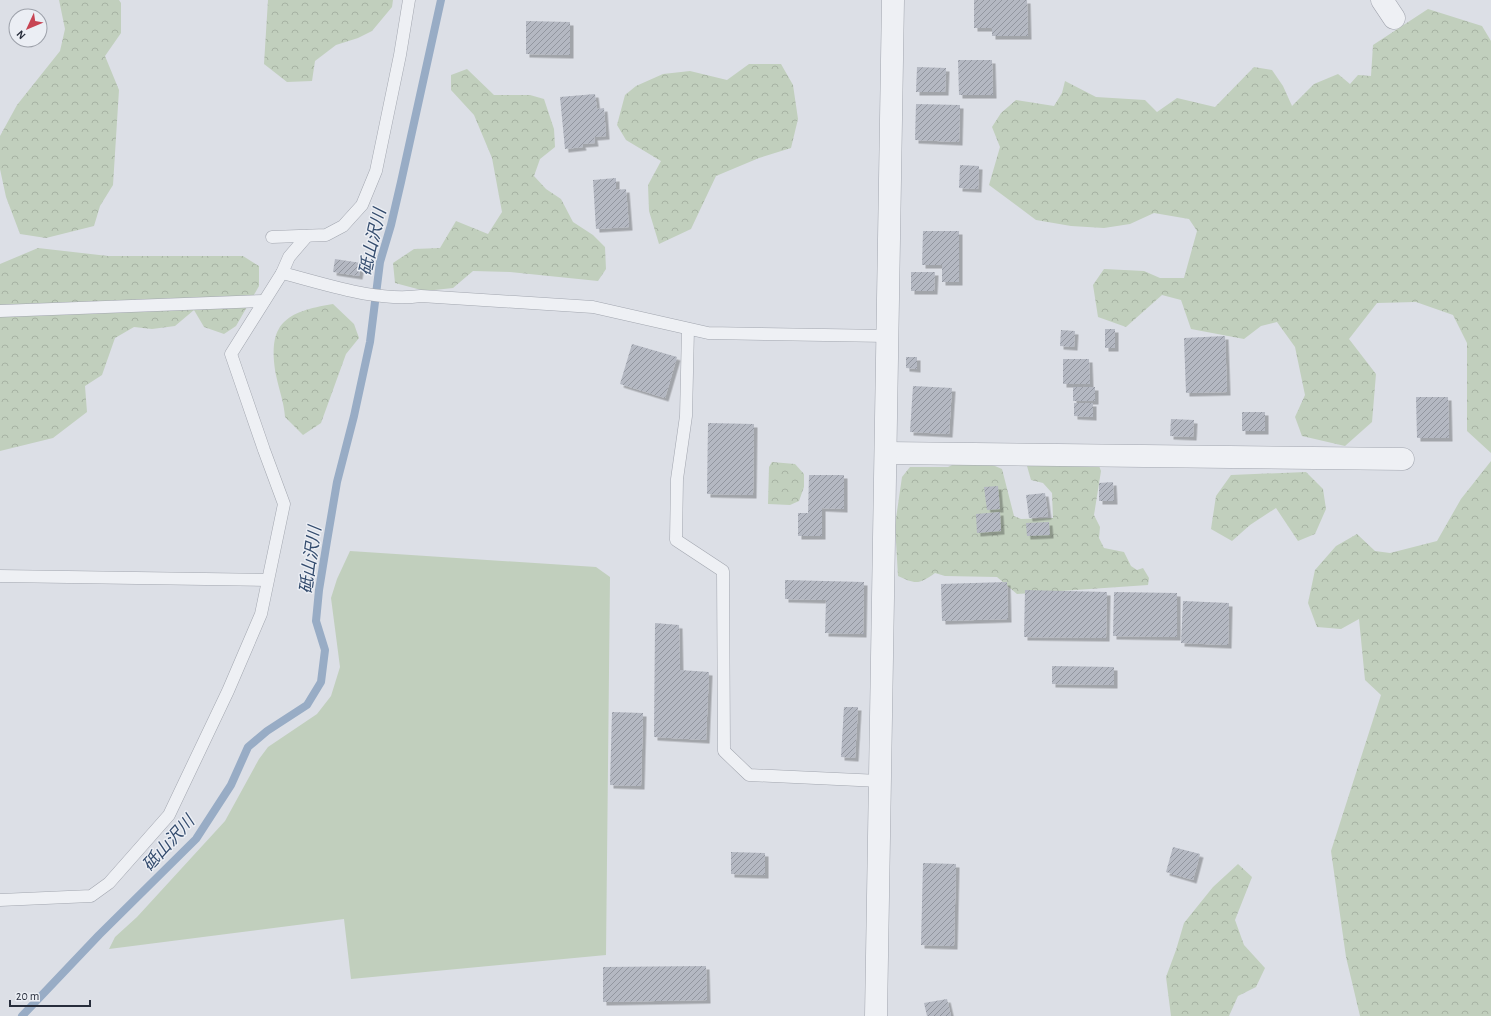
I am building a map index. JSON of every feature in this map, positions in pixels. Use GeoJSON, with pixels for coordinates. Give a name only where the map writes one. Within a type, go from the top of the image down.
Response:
{"type":"FeatureCollection","features":[{"type":"Feature","properties":{"kind":"street"},"geometry":{"type":"LineString","coordinates":[[876,1016],[893,0]]}},
{"type":"Feature","properties":{"kind":"street"},"geometry":{"type":"LineString","coordinates":[[1382,0],[1394,18]]}},
{"type":"Feature","properties":{"kind":"street"},"geometry":{"type":"LineString","coordinates":[[886,453],[1403,459]]}},
{"type":"Feature","properties":{"kind":"lane"},"geometry":{"type":"LineString","coordinates":[[272,237],[326,235],[343,226],[362,205],[376,171],[400,54],[409,0]]}},
{"type":"Feature","properties":{"kind":"lane"},"geometry":{"type":"LineString","coordinates":[[0,900],[91,896],[109,883],[168,815],[228,691],[261,614],[284,504],[261,443],[231,354],[282,273],[289,257],[307,236]]}},
{"type":"Feature","properties":{"kind":"lane"},"geometry":{"type":"LineString","coordinates":[[282,273],[358,292],[403,298],[421,296],[594,307],[708,333],[887,336]]}},
{"type":"Feature","properties":{"kind":"lane"},"geometry":{"type":"LineString","coordinates":[[0,311],[264,301]]}},
{"type":"Feature","properties":{"kind":"lane"},"geometry":{"type":"LineString","coordinates":[[688,329],[686,416],[677,479],[676,540],[723,571],[724,751],[749,775],[880,781]]}},
{"type":"Feature","properties":{"kind":"lane"},"geometry":{"type":"LineString","coordinates":[[0,576],[267,580]]}},
{"type":"Feature","properties":{"kind":"green space"},"geometry":{"type":"Polygon","coordinates":[[[59,0],[119,0],[121,3],[121,33],[105,56],[119,90],[113,185],[100,206],[94,226],[46,238],[20,234],[6,197],[0,169],[0,136],[17,105],[60,51],[65,29],[59,0]]]}},
{"type":"Feature","properties":{"kind":"green space"},"geometry":{"type":"Polygon","coordinates":[[[268,0],[393,0],[392,7],[372,31],[358,38],[336,45],[315,61],[312,81],[287,82],[264,64],[268,0]]]}},
{"type":"Feature","properties":{"kind":"green space"},"geometry":{"type":"Polygon","coordinates":[[[1428,9],[1482,26],[1491,41],[1491,453],[1467,431],[1467,343],[1453,315],[1416,302],[1377,303],[1349,339],[1376,374],[1372,422],[1345,446],[1302,436],[1295,417],[1305,395],[1295,347],[1277,322],[1261,326],[1244,339],[1191,329],[1181,300],[1162,295],[1126,327],[1098,317],[1093,285],[1104,269],[1144,271],[1160,278],[1184,278],[1197,231],[1189,219],[1154,213],[1130,224],[1104,228],[1071,226],[1036,220],[989,185],[1000,147],[992,127],[1001,113],[1016,100],[1054,106],[1062,93],[1065,81],[1096,97],[1145,100],[1157,112],[1177,98],[1215,107],[1254,67],[1272,70],[1283,86],[1292,106],[1314,84],[1338,74],[1350,84],[1358,75],[1371,76],[1373,45],[1428,9]]]}},
{"type":"Feature","properties":{"kind":"green space"},"geometry":{"type":"Polygon","coordinates":[[[749,64],[781,64],[793,85],[798,119],[791,148],[759,158],[716,176],[691,229],[659,244],[649,211],[648,185],[661,161],[626,140],[617,125],[625,95],[636,86],[663,74],[690,71],[727,80],[749,64]]]}},
{"type":"Feature","properties":{"kind":"green space"},"geometry":{"type":"Polygon","coordinates":[[[467,69],[494,95],[530,95],[544,99],[554,129],[555,147],[540,159],[534,176],[546,189],[561,199],[573,222],[593,235],[605,247],[606,269],[598,281],[510,272],[473,271],[453,288],[425,291],[395,283],[393,263],[414,249],[440,248],[456,221],[488,234],[502,212],[492,158],[474,115],[451,90],[451,75],[467,69]]]}},
{"type":"Feature","properties":{"kind":"green space"},"geometry":{"type":"Polygon","coordinates":[[[38,248],[108,256],[243,256],[259,266],[259,286],[236,326],[224,334],[204,327],[194,310],[175,326],[152,329],[134,327],[115,338],[102,375],[85,386],[87,412],[53,438],[0,451],[0,264],[38,248]]]}},
{"type":"Feature","properties":{"kind":"green space"},"geometry":{"type":"Polygon","coordinates":[[[333,304],[354,324],[359,338],[346,354],[321,423],[303,435],[285,417],[283,401],[276,375],[274,343],[277,332],[283,323],[291,316],[316,307],[333,304]]]}},
{"type":"Feature","properties":{"kind":"green space"},"geometry":{"type":"Polygon","coordinates":[[[966,458],[988,463],[1002,469],[1014,516],[1021,519],[1053,518],[1052,493],[1043,483],[1031,480],[1027,466],[1030,460],[1098,463],[1101,471],[1094,515],[1100,527],[1099,538],[1104,548],[1124,552],[1131,566],[1137,570],[1143,568],[1149,578],[1148,585],[1017,594],[997,577],[945,576],[935,573],[925,580],[913,582],[898,576],[895,525],[902,477],[910,467],[948,467],[966,458]]]}},
{"type":"Feature","properties":{"kind":"green space"},"geometry":{"type":"Polygon","coordinates":[[[1491,461],[1491,1016],[1360,1016],[1346,957],[1331,851],[1381,695],[1365,680],[1359,619],[1341,629],[1317,627],[1308,603],[1315,570],[1336,546],[1357,534],[1375,551],[1390,553],[1437,541],[1461,499],[1491,461]]]}},
{"type":"Feature","properties":{"kind":"green space"},"geometry":{"type":"Polygon","coordinates":[[[772,462],[795,464],[804,474],[804,487],[799,501],[790,505],[768,504],[769,467],[772,462]]]}},
{"type":"Feature","properties":{"kind":"green space"},"geometry":{"type":"Polygon","coordinates":[[[1306,472],[1323,489],[1326,509],[1315,534],[1298,541],[1276,508],[1250,525],[1232,541],[1211,529],[1216,496],[1231,475],[1306,472]]]}},
{"type":"Feature","properties":{"kind":"green space"},"geometry":{"type":"Polygon","coordinates":[[[350,551],[596,567],[610,577],[606,955],[351,979],[344,919],[109,949],[115,937],[137,917],[225,821],[259,759],[268,747],[317,714],[331,696],[340,667],[331,598],[337,579],[350,551]]]}},
{"type":"Feature","properties":{"kind":"green space"},"geometry":{"type":"Polygon","coordinates":[[[1238,864],[1252,877],[1235,920],[1244,945],[1265,968],[1256,987],[1238,996],[1229,1016],[1171,1016],[1166,977],[1184,923],[1213,887],[1238,864]]]}},
{"type":"Feature","properties":{"kind":"building"},"geometry":{"type":"Polygon","coordinates":[[[974,0],[1027,0],[1028,36],[992,36],[992,28],[974,28],[974,0]]]}},
{"type":"Feature","properties":{"kind":"building"},"geometry":{"type":"Polygon","coordinates":[[[526,21],[570,22],[570,55],[526,54],[526,21]]]}},
{"type":"Feature","properties":{"kind":"building"},"geometry":{"type":"Polygon","coordinates":[[[958,60],[992,60],[993,95],[959,95],[958,60]]]}},
{"type":"Feature","properties":{"kind":"building"},"geometry":{"type":"Polygon","coordinates":[[[917,67],[946,68],[945,92],[916,92],[917,67]]]}},
{"type":"Feature","properties":{"kind":"building"},"geometry":{"type":"Polygon","coordinates":[[[595,94],[597,109],[604,108],[606,136],[594,137],[595,143],[582,144],[583,147],[565,149],[560,97],[595,94]]]}},
{"type":"Feature","properties":{"kind":"building"},"geometry":{"type":"Polygon","coordinates":[[[916,104],[960,105],[959,142],[915,140],[916,104]]]}},
{"type":"Feature","properties":{"kind":"building"},"geometry":{"type":"Polygon","coordinates":[[[960,165],[979,166],[978,189],[959,188],[960,165]]]}},
{"type":"Feature","properties":{"kind":"building"},"geometry":{"type":"Polygon","coordinates":[[[616,178],[616,190],[626,189],[629,227],[596,229],[593,180],[616,178]]]}},
{"type":"Feature","properties":{"kind":"building"},"geometry":{"type":"Polygon","coordinates":[[[923,231],[959,231],[959,282],[942,282],[942,265],[922,265],[923,231]]]}},
{"type":"Feature","properties":{"kind":"building"},"geometry":{"type":"Polygon","coordinates":[[[335,259],[361,263],[359,276],[333,272],[335,259]]]}},
{"type":"Feature","properties":{"kind":"building"},"geometry":{"type":"Polygon","coordinates":[[[911,272],[935,272],[934,291],[911,291],[911,272]]]}},
{"type":"Feature","properties":{"kind":"building"},"geometry":{"type":"Polygon","coordinates":[[[1105,329],[1115,329],[1115,348],[1105,348],[1105,329]]]}},
{"type":"Feature","properties":{"kind":"building"},"geometry":{"type":"Polygon","coordinates":[[[1061,330],[1075,331],[1074,347],[1060,346],[1061,330]]]}},
{"type":"Feature","properties":{"kind":"building"},"geometry":{"type":"Polygon","coordinates":[[[1225,336],[1227,392],[1186,393],[1184,338],[1225,336]]]}},
{"type":"Feature","properties":{"kind":"building"},"geometry":{"type":"Polygon","coordinates":[[[632,344],[677,357],[665,398],[620,384],[632,344]]]}},
{"type":"Feature","properties":{"kind":"building"},"geometry":{"type":"Polygon","coordinates":[[[906,357],[917,357],[917,369],[906,368],[906,357]]]}},
{"type":"Feature","properties":{"kind":"building"},"geometry":{"type":"Polygon","coordinates":[[[1063,359],[1089,359],[1090,384],[1063,384],[1063,359]]]}},
{"type":"Feature","properties":{"kind":"building"},"geometry":{"type":"Polygon","coordinates":[[[913,386],[952,388],[949,434],[910,432],[913,386]]]}},
{"type":"Feature","properties":{"kind":"building"},"geometry":{"type":"Polygon","coordinates":[[[1073,387],[1095,387],[1095,401],[1073,401],[1073,387]]]}},
{"type":"Feature","properties":{"kind":"building"},"geometry":{"type":"Polygon","coordinates":[[[1416,397],[1448,397],[1449,438],[1417,438],[1416,397]]]}},
{"type":"Feature","properties":{"kind":"building"},"geometry":{"type":"Polygon","coordinates":[[[1074,403],[1093,403],[1093,417],[1074,416],[1074,403]]]}},
{"type":"Feature","properties":{"kind":"building"},"geometry":{"type":"Polygon","coordinates":[[[1242,412],[1265,412],[1265,431],[1242,431],[1242,412]]]}},
{"type":"Feature","properties":{"kind":"building"},"geometry":{"type":"Polygon","coordinates":[[[1171,419],[1194,420],[1193,437],[1170,436],[1171,419]]]}},
{"type":"Feature","properties":{"kind":"building"},"geometry":{"type":"Polygon","coordinates":[[[708,423],[754,424],[753,495],[707,494],[708,423]]]}},
{"type":"Feature","properties":{"kind":"building"},"geometry":{"type":"Polygon","coordinates":[[[809,475],[844,475],[844,509],[822,508],[822,536],[798,536],[798,513],[808,513],[809,475]]]}},
{"type":"Feature","properties":{"kind":"building"},"geometry":{"type":"Polygon","coordinates":[[[1113,482],[1114,501],[1099,501],[1099,483],[1113,482]]]}},
{"type":"Feature","properties":{"kind":"building"},"geometry":{"type":"Polygon","coordinates":[[[998,486],[1000,509],[987,510],[984,487],[998,486]]]}},
{"type":"Feature","properties":{"kind":"building"},"geometry":{"type":"Polygon","coordinates":[[[1045,493],[1048,516],[1029,518],[1026,495],[1045,493]]]}},
{"type":"Feature","properties":{"kind":"building"},"geometry":{"type":"Polygon","coordinates":[[[1000,512],[1001,531],[977,533],[976,514],[1000,512]]]}},
{"type":"Feature","properties":{"kind":"building"},"geometry":{"type":"Polygon","coordinates":[[[1049,522],[1050,535],[1027,536],[1026,523],[1049,522]]]}},
{"type":"Feature","properties":{"kind":"building"},"geometry":{"type":"Polygon","coordinates":[[[785,580],[864,582],[863,634],[825,633],[826,600],[785,599],[785,580]]]}},
{"type":"Feature","properties":{"kind":"building"},"geometry":{"type":"Polygon","coordinates":[[[1007,582],[1008,619],[942,621],[941,584],[1007,582]]]}},
{"type":"Feature","properties":{"kind":"building"},"geometry":{"type":"Polygon","coordinates":[[[1025,590],[1107,592],[1106,638],[1024,637],[1025,590]]]}},
{"type":"Feature","properties":{"kind":"building"},"geometry":{"type":"Polygon","coordinates":[[[1114,592],[1177,593],[1177,637],[1113,636],[1114,592]]]}},
{"type":"Feature","properties":{"kind":"building"},"geometry":{"type":"Polygon","coordinates":[[[1183,601],[1229,603],[1228,645],[1181,643],[1183,601]]]}},
{"type":"Feature","properties":{"kind":"building"},"geometry":{"type":"Polygon","coordinates":[[[655,623],[679,625],[680,670],[709,672],[706,740],[654,737],[655,623]]]}},
{"type":"Feature","properties":{"kind":"building"},"geometry":{"type":"Polygon","coordinates":[[[1052,666],[1114,667],[1114,685],[1052,684],[1052,666]]]}},
{"type":"Feature","properties":{"kind":"building"},"geometry":{"type":"Polygon","coordinates":[[[844,707],[858,707],[855,758],[841,757],[844,707]]]}},
{"type":"Feature","properties":{"kind":"building"},"geometry":{"type":"Polygon","coordinates":[[[612,712],[643,713],[641,786],[610,785],[612,712]]]}},
{"type":"Feature","properties":{"kind":"building"},"geometry":{"type":"Polygon","coordinates":[[[1173,847],[1200,854],[1193,880],[1166,872],[1173,847]]]}},
{"type":"Feature","properties":{"kind":"building"},"geometry":{"type":"Polygon","coordinates":[[[731,852],[765,853],[765,875],[731,874],[731,852]]]}},
{"type":"Feature","properties":{"kind":"building"},"geometry":{"type":"Polygon","coordinates":[[[923,863],[956,864],[954,946],[921,945],[923,863]]]}},
{"type":"Feature","properties":{"kind":"building"},"geometry":{"type":"Polygon","coordinates":[[[706,966],[707,1000],[603,1002],[603,967],[706,966]]]}},
{"type":"Feature","properties":{"kind":"building"},"geometry":{"type":"Polygon","coordinates":[[[947,999],[951,1016],[927,1016],[924,1003],[947,999]]]}},
{"type":"Feature","properties":{"kind":"waterway","name":"砥山沢川"},"geometry":{"type":"LineString","coordinates":[[22,1016],[99,935],[196,839],[231,785],[248,747],[267,731],[307,705],[321,682],[325,650],[316,621],[319,590],[337,482],[354,416],[370,342],[380,262],[391,225],[441,0]]}}]}
